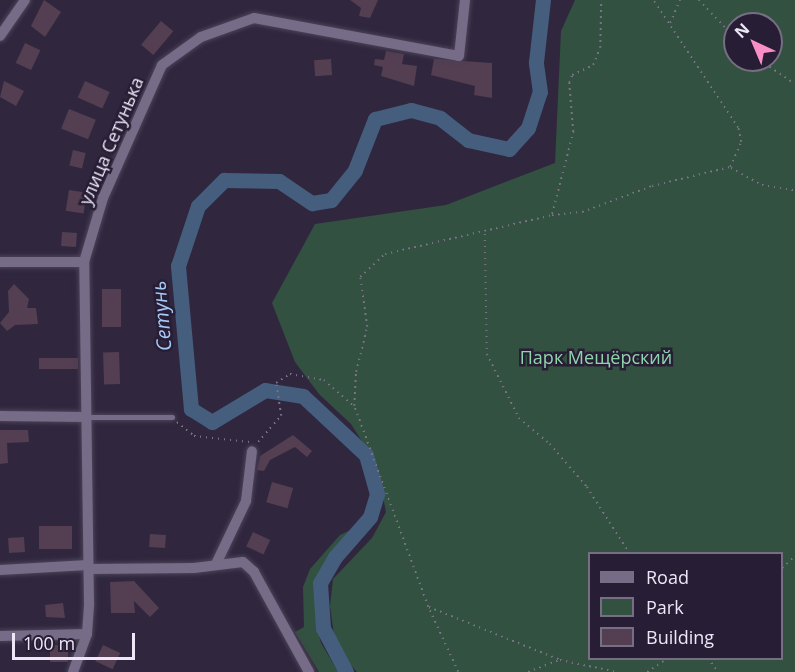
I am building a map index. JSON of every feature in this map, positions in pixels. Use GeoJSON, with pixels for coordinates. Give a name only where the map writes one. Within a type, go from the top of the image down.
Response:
{"type":"FeatureCollection","features":[{"type":"Feature","properties":{"kind":"street"},"geometry":{"type":"LineString","coordinates":[[0,36],[25,0]]}},
{"type":"Feature","properties":{"kind":"street","name":"улица Сетунька"},"geometry":{"type":"LineString","coordinates":[[84,262],[136,114],[162,65],[201,37],[254,18],[459,56],[465,0]]}},
{"type":"Feature","properties":{"kind":"street"},"geometry":{"type":"LineString","coordinates":[[0,262],[84,262],[89,567],[87,634],[73,672]]}},
{"type":"Feature","properties":{"kind":"street"},"geometry":{"type":"LineString","coordinates":[[0,416],[86,417]]}},
{"type":"Feature","properties":{"kind":"street"},"geometry":{"type":"LineString","coordinates":[[216,564],[246,501],[252,451]]}},
{"type":"Feature","properties":{"kind":"street"},"geometry":{"type":"LineString","coordinates":[[0,570],[216,564],[236,561],[249,566],[309,672]]}},
{"type":"Feature","properties":{"kind":"street"},"geometry":{"type":"LineString","coordinates":[[0,636],[87,634]]}},
{"type":"Feature","properties":{"kind":"lane"},"geometry":{"type":"LineString","coordinates":[[86,417],[172,417]]}},
{"type":"Feature","properties":{"kind":"path"},"geometry":{"type":"LineString","coordinates":[[552,214],[573,132],[569,82],[572,75],[593,65],[600,48],[601,0]]}},
{"type":"Feature","properties":{"kind":"path"},"geometry":{"type":"LineString","coordinates":[[653,0],[738,128],[741,142],[730,167]]}},
{"type":"Feature","properties":{"kind":"path"},"geometry":{"type":"LineString","coordinates":[[670,23],[680,0]]}},
{"type":"Feature","properties":{"kind":"path"},"geometry":{"type":"LineString","coordinates":[[699,0],[723,25]]}},
{"type":"Feature","properties":{"kind":"path"},"geometry":{"type":"LineString","coordinates":[[778,72],[795,84]]}},
{"type":"Feature","properties":{"kind":"path"},"geometry":{"type":"LineString","coordinates":[[458,672],[428,607],[354,406],[356,372],[367,327],[360,291],[366,268],[385,254],[485,234],[552,214],[582,212],[652,186],[730,167],[762,185],[795,190]]}},
{"type":"Feature","properties":{"kind":"path"},"geometry":{"type":"LineString","coordinates":[[485,234],[487,354],[519,418],[550,444],[587,487],[629,552]]}},
{"type":"Feature","properties":{"kind":"path"},"geometry":{"type":"LineString","coordinates":[[172,417],[194,436],[246,440],[254,446],[281,416],[276,383],[290,374],[324,380],[354,406]]}},
{"type":"Feature","properties":{"kind":"path"},"geometry":{"type":"LineString","coordinates":[[783,567],[795,556]]}},
{"type":"Feature","properties":{"kind":"path"},"geometry":{"type":"LineString","coordinates":[[428,607],[560,660],[617,672]]}},
{"type":"Feature","properties":{"kind":"path"},"geometry":{"type":"LineString","coordinates":[[528,672],[560,660]]}},
{"type":"Feature","properties":{"kind":"path"},"geometry":{"type":"LineString","coordinates":[[647,672],[665,660]]}},
{"type":"Feature","properties":{"kind":"green space","name":"Парк Мещёрский"},"geometry":{"type":"Polygon","coordinates":[[[575,0],[795,0],[795,672],[357,672],[343,657],[334,635],[330,606],[333,579],[372,538],[386,512],[377,465],[351,424],[319,394],[295,362],[272,303],[315,224],[446,205],[555,163],[561,31],[575,0]]]}},
{"type":"Feature","properties":{"kind":"green space"},"geometry":{"type":"Polygon","coordinates":[[[357,527],[318,580],[316,624],[321,643],[338,672],[319,672],[295,632],[304,627],[303,587],[310,569],[340,535],[357,527]]]}},
{"type":"Feature","properties":{"kind":"building"},"geometry":{"type":"Polygon","coordinates":[[[44,0],[61,12],[45,37],[31,26],[44,0]]]}},
{"type":"Feature","properties":{"kind":"building"},"geometry":{"type":"Polygon","coordinates":[[[350,0],[378,0],[370,18],[359,16],[361,8],[350,0]]]}},
{"type":"Feature","properties":{"kind":"building"},"geometry":{"type":"Polygon","coordinates":[[[161,21],[173,31],[153,55],[141,45],[161,21]]]}},
{"type":"Feature","properties":{"kind":"building"},"geometry":{"type":"Polygon","coordinates":[[[25,43],[40,50],[31,70],[16,63],[25,43]]]}},
{"type":"Feature","properties":{"kind":"building"},"geometry":{"type":"Polygon","coordinates":[[[386,51],[404,54],[402,64],[417,66],[414,86],[381,76],[383,67],[374,65],[375,59],[384,60],[386,51]]]}},
{"type":"Feature","properties":{"kind":"building"},"geometry":{"type":"Polygon","coordinates":[[[331,59],[332,75],[315,76],[314,60],[331,59]]]}},
{"type":"Feature","properties":{"kind":"building"},"geometry":{"type":"Polygon","coordinates":[[[434,59],[492,63],[492,98],[474,95],[475,86],[431,75],[434,59]]]}},
{"type":"Feature","properties":{"kind":"building"},"geometry":{"type":"Polygon","coordinates":[[[4,81],[24,91],[16,106],[0,97],[4,81]]]}},
{"type":"Feature","properties":{"kind":"building"},"geometry":{"type":"Polygon","coordinates":[[[85,81],[110,92],[102,108],[78,97],[85,81]]]}},
{"type":"Feature","properties":{"kind":"building"},"geometry":{"type":"Polygon","coordinates":[[[69,109],[96,120],[88,139],[61,128],[69,109]]]}},
{"type":"Feature","properties":{"kind":"building"},"geometry":{"type":"Polygon","coordinates":[[[73,150],[86,153],[82,169],[69,166],[73,150]]]}},
{"type":"Feature","properties":{"kind":"building"},"geometry":{"type":"Polygon","coordinates":[[[69,190],[87,193],[83,214],[66,211],[69,190]]]}},
{"type":"Feature","properties":{"kind":"building"},"geometry":{"type":"Polygon","coordinates":[[[62,232],[77,233],[76,247],[61,246],[62,232]]]}},
{"type":"Feature","properties":{"kind":"building"},"geometry":{"type":"Polygon","coordinates":[[[14,284],[29,299],[27,308],[36,308],[38,324],[15,325],[7,331],[0,323],[9,312],[8,291],[14,284]]]}},
{"type":"Feature","properties":{"kind":"building"},"geometry":{"type":"Polygon","coordinates":[[[102,289],[121,289],[121,327],[102,327],[102,289]]]}},
{"type":"Feature","properties":{"kind":"building"},"geometry":{"type":"Polygon","coordinates":[[[119,352],[120,384],[104,385],[103,353],[119,352]]]}},
{"type":"Feature","properties":{"kind":"building"},"geometry":{"type":"Polygon","coordinates":[[[39,358],[78,358],[78,369],[39,369],[39,358]]]}},
{"type":"Feature","properties":{"kind":"building"},"geometry":{"type":"Polygon","coordinates":[[[0,430],[28,430],[29,442],[7,443],[8,463],[0,464],[0,430]]]}},
{"type":"Feature","properties":{"kind":"building"},"geometry":{"type":"Polygon","coordinates":[[[293,435],[312,451],[307,457],[295,447],[270,460],[264,471],[257,470],[260,456],[293,435]]]}},
{"type":"Feature","properties":{"kind":"building"},"geometry":{"type":"Polygon","coordinates":[[[272,482],[293,488],[287,508],[266,502],[272,482]]]}},
{"type":"Feature","properties":{"kind":"building"},"geometry":{"type":"Polygon","coordinates":[[[39,526],[72,526],[72,549],[39,549],[39,526]]]}},
{"type":"Feature","properties":{"kind":"building"},"geometry":{"type":"Polygon","coordinates":[[[253,532],[270,540],[263,555],[246,547],[253,532]]]}},
{"type":"Feature","properties":{"kind":"building"},"geometry":{"type":"Polygon","coordinates":[[[150,534],[166,535],[165,548],[149,547],[150,534]]]}},
{"type":"Feature","properties":{"kind":"building"},"geometry":{"type":"Polygon","coordinates":[[[24,537],[25,552],[9,553],[8,538],[24,537]]]}},
{"type":"Feature","properties":{"kind":"building"},"geometry":{"type":"Polygon","coordinates":[[[134,581],[159,608],[150,617],[134,601],[135,613],[111,613],[110,582],[134,581]]]}},
{"type":"Feature","properties":{"kind":"building"},"geometry":{"type":"Polygon","coordinates":[[[63,603],[65,618],[46,617],[45,605],[63,603]]]}},
{"type":"Feature","properties":{"kind":"building"},"geometry":{"type":"Polygon","coordinates":[[[50,645],[68,645],[68,662],[50,662],[50,645]]]}},
{"type":"Feature","properties":{"kind":"building"},"geometry":{"type":"Polygon","coordinates":[[[103,645],[120,653],[113,669],[95,661],[103,645]]]}},
{"type":"Feature","properties":{"kind":"waterway","name":"Сетунь"},"geometry":{"type":"LineString","coordinates":[[346,672],[323,628],[320,583],[335,557],[370,517],[377,494],[366,455],[303,396],[265,390],[212,422],[191,409],[178,266],[198,206],[224,180],[279,181],[312,203],[331,200],[355,170],[375,119],[411,110],[440,118],[468,140],[509,149],[528,128],[540,92],[536,62],[543,0]]}}]}
